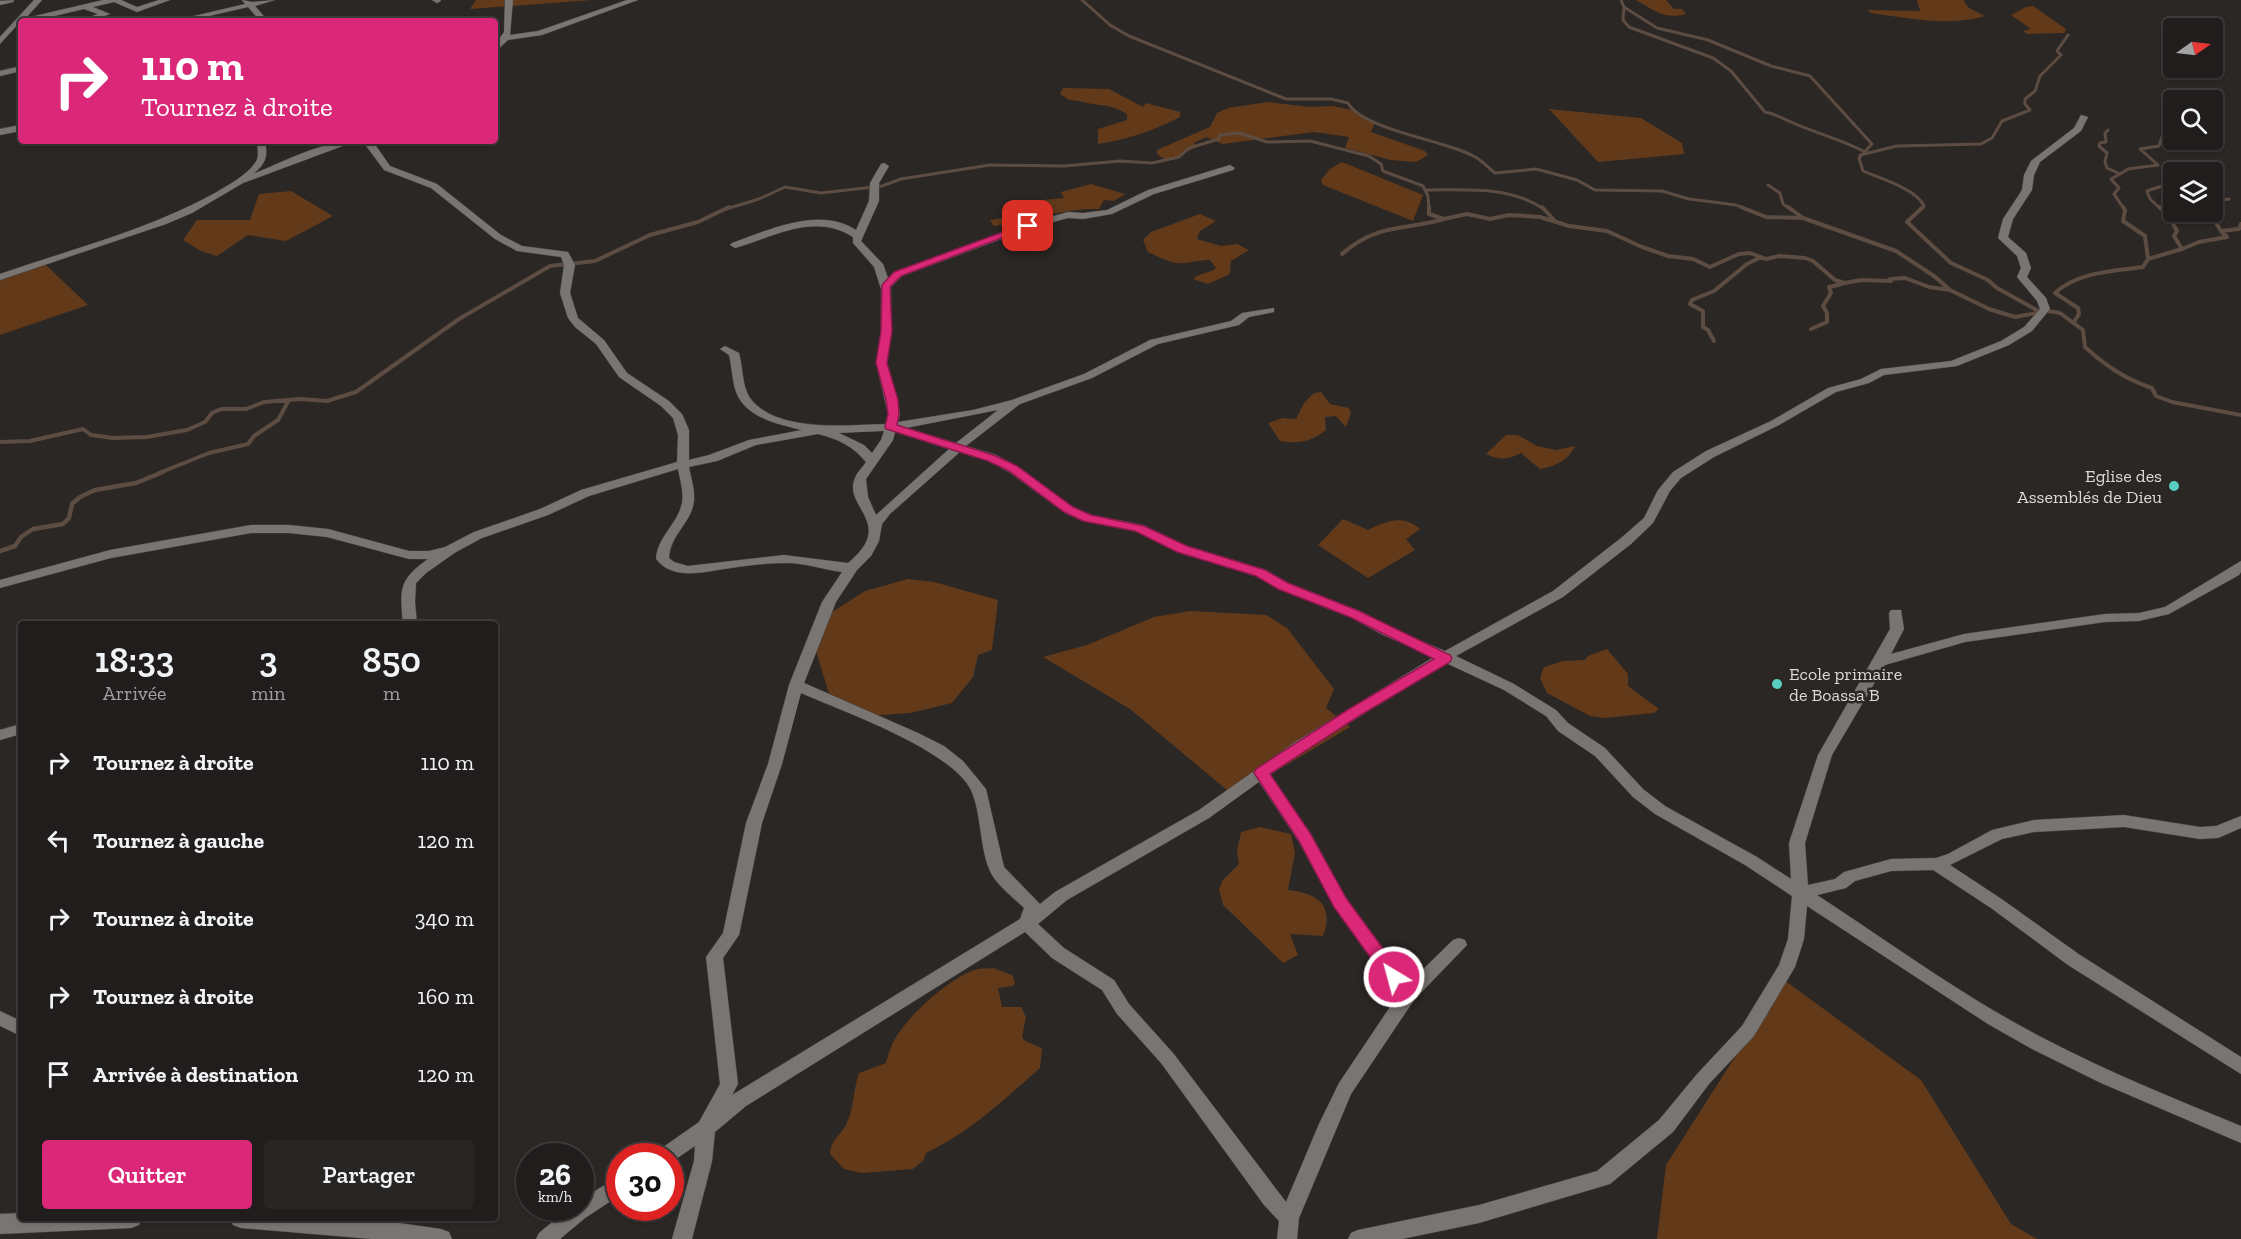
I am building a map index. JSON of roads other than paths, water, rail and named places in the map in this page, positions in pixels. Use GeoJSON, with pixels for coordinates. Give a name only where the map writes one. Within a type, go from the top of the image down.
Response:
{"type":"FeatureCollection","features":[{"type":"Feature","properties":{"kind":"street"},"geometry":{"type":"LineString","coordinates":[[0,3],[10,0]]}},
{"type":"Feature","properties":{"kind":"street"},"geometry":{"type":"LineString","coordinates":[[21,18],[38,0]]}},
{"type":"Feature","properties":{"kind":"street"},"geometry":{"type":"LineString","coordinates":[[48,18],[114,0],[137,10],[166,0]]}},
{"type":"Feature","properties":{"kind":"street"},"geometry":{"type":"LineString","coordinates":[[189,18],[248,3],[271,0]]}},
{"type":"Feature","properties":{"kind":"street"},"geometry":{"type":"LineString","coordinates":[[507,38],[509,0]]}},
{"type":"Feature","properties":{"kind":"street"},"geometry":{"type":"LineString","coordinates":[[498,47],[507,38],[539,33],[634,0]]}},
{"type":"Feature","properties":{"kind":"street"},"geometry":{"type":"LineString","coordinates":[[248,3],[261,18]]}},
{"type":"Feature","properties":{"kind":"street"},"geometry":{"type":"LineString","coordinates":[[85,7],[106,14],[93,18]]}},
{"type":"Feature","properties":{"kind":"street"},"geometry":{"type":"LineString","coordinates":[[1,73],[18,69]]}},
{"type":"Feature","properties":{"kind":"street"},"geometry":{"type":"LineString","coordinates":[[684,1143],[740,1100],[1026,923],[1061,896],[1204,814],[1261,773],[1345,718],[1558,594],[1649,520],[1664,490],[1677,475],[1710,454],[1775,423],[1832,390],[1865,381],[1881,372],[1953,364],[2005,343],[2028,329],[2045,309],[2042,300],[2022,277],[2026,268],[2022,255],[2003,238],[2007,219],[2027,190],[2029,175],[2036,161],[2078,129],[2084,117]]}},
{"type":"Feature","properties":{"kind":"street"},"geometry":{"type":"LineString","coordinates":[[0,127],[17,129]]}},
{"type":"Feature","properties":{"kind":"street"},"geometry":{"type":"LineString","coordinates":[[0,132],[17,129]]}},
{"type":"Feature","properties":{"kind":"street"},"geometry":{"type":"LineString","coordinates":[[235,184],[262,161],[261,144]]}},
{"type":"Feature","properties":{"kind":"street"},"geometry":{"type":"LineString","coordinates":[[0,278],[177,217],[235,184],[342,144]]}},
{"type":"Feature","properties":{"kind":"street"},"geometry":{"type":"LineString","coordinates":[[370,144],[387,168],[434,186],[498,237],[520,249],[564,254],[569,262],[570,273],[565,282],[565,292],[569,311],[577,323],[598,341],[625,377],[665,403],[681,422],[685,437],[683,464],[688,502],[682,519],[662,552],[662,559],[667,564],[684,570],[737,563],[792,560],[811,561],[840,569],[852,567]]}},
{"type":"Feature","properties":{"kind":"street"},"geometry":{"type":"LineString","coordinates":[[876,524],[867,512],[860,487],[861,479],[887,440],[894,414],[881,363],[886,331],[885,287],[879,266],[856,241],[874,201],[871,195],[878,173],[884,166]]}},
{"type":"Feature","properties":{"kind":"street"},"geometry":{"type":"LineString","coordinates":[[885,287],[898,274],[998,236],[1068,215],[1109,213],[1151,192],[1230,168]]}},
{"type":"Feature","properties":{"kind":"street"},"geometry":{"type":"LineString","coordinates":[[735,245],[797,224],[836,224],[857,235]]}},
{"type":"Feature","properties":{"kind":"street"},"geometry":{"type":"LineString","coordinates":[[410,582],[421,570],[451,549],[477,535],[543,512],[585,493],[683,464],[713,458],[753,442],[819,430],[891,427],[974,413],[1016,402],[1088,376],[1154,342],[1235,323],[1246,315],[1270,310]]}},
{"type":"Feature","properties":{"kind":"street"},"geometry":{"type":"LineString","coordinates":[[725,349],[734,353],[742,392],[758,412],[838,435],[860,447],[872,461]]}},
{"type":"Feature","properties":{"kind":"street"},"geometry":{"type":"LineString","coordinates":[[682,1239],[703,1161],[706,1128],[729,1084],[714,957],[731,935],[754,823],[775,764],[796,685],[829,602],[852,567],[865,556],[873,541],[876,524],[886,511],[958,447],[1016,402]]}},
{"type":"Feature","properties":{"kind":"street"},"geometry":{"type":"LineString","coordinates":[[891,427],[992,459],[1013,469],[1069,510],[1088,518],[1139,528],[1182,549],[1261,573],[1283,586],[1355,614],[1388,632],[1499,682],[1551,713],[1563,727],[1600,752],[1638,793],[1660,810],[1698,830],[1800,893],[1961,998],[2038,1044],[2108,1078],[2241,1136]]}},
{"type":"Feature","properties":{"kind":"street"},"geometry":{"type":"LineString","coordinates":[[0,584],[110,554],[251,529],[289,529],[328,533],[409,555],[430,555],[451,549]]}},
{"type":"Feature","properties":{"kind":"street"},"geometry":{"type":"LineString","coordinates":[[409,555],[410,621]]}},
{"type":"Feature","properties":{"kind":"street"},"geometry":{"type":"LineString","coordinates":[[1880,662],[1964,638],[2105,618],[2139,617],[2169,610],[2234,572],[2241,565]]}},
{"type":"Feature","properties":{"kind":"street"},"geometry":{"type":"LineString","coordinates":[[1358,1239],[1479,1214],[1603,1178],[1666,1126],[1703,1079],[1748,1031],[1787,967],[1796,939],[1800,893],[1797,843],[1825,755],[1897,629],[1896,613]]}},
{"type":"Feature","properties":{"kind":"street"},"geometry":{"type":"LineString","coordinates":[[796,685],[913,737],[939,750],[958,765],[978,789],[997,870],[1033,908],[1026,923]]}},
{"type":"Feature","properties":{"kind":"street"},"geometry":{"type":"LineString","coordinates":[[0,735],[18,730]]}},
{"type":"Feature","properties":{"kind":"street"},"geometry":{"type":"LineString","coordinates":[[1261,773],[1305,838],[1340,902],[1408,995]]}},
{"type":"Feature","properties":{"kind":"street"},"geometry":{"type":"LineString","coordinates":[[1800,893],[1840,884],[1850,876],[1891,865],[1936,864],[1954,858],[1998,834],[2034,826],[2124,821],[2200,833],[2218,832],[2241,822]]}},
{"type":"Feature","properties":{"kind":"street"},"geometry":{"type":"LineString","coordinates":[[1936,864],[1997,904],[2074,960],[2241,1066]]}},
{"type":"Feature","properties":{"kind":"street"},"geometry":{"type":"LineString","coordinates":[[1026,923],[1058,952],[1108,985],[1123,1009],[1167,1058],[1271,1199],[1290,1218]]}},
{"type":"Feature","properties":{"kind":"street"},"geometry":{"type":"LineString","coordinates":[[1287,1239],[1290,1218],[1328,1124],[1345,1089],[1408,995],[1459,945]]}},
{"type":"Feature","properties":{"kind":"street"},"geometry":{"type":"LineString","coordinates":[[0,1018],[18,1027]]}},
{"type":"Feature","properties":{"kind":"street"},"geometry":{"type":"LineString","coordinates":[[546,1239],[578,1212],[606,1193]]}},
{"type":"Feature","properties":{"kind":"street"},"geometry":{"type":"LineString","coordinates":[[0,1224],[66,1221]]}},
{"type":"Feature","properties":{"kind":"street"},"geometry":{"type":"LineString","coordinates":[[322,1221],[345,1232],[441,1239]]}},
{"type":"Feature","properties":{"kind":"waterway"},"geometry":{"type":"LineString","coordinates":[[1082,0],[1110,25],[1129,36],[1286,99],[1331,99],[1348,103],[1357,113],[1371,121],[1464,152],[1477,158],[1495,173],[1536,169],[1577,180],[1595,190],[1662,191],[1689,199],[1736,205],[1745,209]]}},
{"type":"Feature","properties":{"kind":"waterway"},"geometry":{"type":"LineString","coordinates":[[1621,0],[1624,7]]}},
{"type":"Feature","properties":{"kind":"waterway"},"geometry":{"type":"LineString","coordinates":[[1624,7],[1657,28],[1708,40],[1771,66],[1810,76],[1872,144],[1862,154]]}},
{"type":"Feature","properties":{"kind":"waterway"},"geometry":{"type":"LineString","coordinates":[[1624,7],[1623,20],[1629,27],[1713,58],[1731,71],[1765,112],[1863,151]]}},
{"type":"Feature","properties":{"kind":"waterway"},"geometry":{"type":"LineString","coordinates":[[1862,154],[1897,146],[1981,144],[1992,138],[2002,121],[2030,110],[2025,104],[2025,99],[2035,91],[2040,76],[2061,55],[2057,51],[2068,35]]}},
{"type":"Feature","properties":{"kind":"waterway"},"geometry":{"type":"LineString","coordinates":[[2108,130],[2105,133],[2106,142],[2100,143],[2099,146],[2107,153],[2105,162],[2107,168],[2120,174]]}},
{"type":"Feature","properties":{"kind":"waterway"},"geometry":{"type":"LineString","coordinates":[[726,209],[759,199],[785,187],[821,193],[882,186],[901,179],[990,165],[1064,166],[1120,161],[1152,163],[1179,157],[1189,148],[1219,139],[1220,135],[1239,133],[1267,142],[1310,141],[1369,156],[1381,164],[1383,171],[1423,186],[1428,196],[1429,209]]}},
{"type":"Feature","properties":{"kind":"waterway"},"geometry":{"type":"LineString","coordinates":[[2120,174],[2128,169],[2158,165],[2140,149],[2159,146],[2162,137]]}},
{"type":"Feature","properties":{"kind":"waterway"},"geometry":{"type":"LineString","coordinates":[[1862,154],[1859,158],[1863,171],[1906,189],[1920,200],[1923,207]]}},
{"type":"Feature","properties":{"kind":"waterway"},"geometry":{"type":"LineString","coordinates":[[2120,174],[2111,179],[2119,188],[2114,194],[2124,209]]}},
{"type":"Feature","properties":{"kind":"waterway"},"geometry":{"type":"LineString","coordinates":[[1768,185],[1780,193],[1783,204],[1790,209]]}},
{"type":"Feature","properties":{"kind":"waterway"},"geometry":{"type":"LineString","coordinates":[[2161,209],[2150,199],[2147,191],[2163,185]]}},
{"type":"Feature","properties":{"kind":"waterway"},"geometry":{"type":"LineString","coordinates":[[1427,190],[1473,190],[1502,193],[1517,196],[1544,209]]}},
{"type":"Feature","properties":{"kind":"waterway"},"geometry":{"type":"LineString","coordinates":[[2223,200],[2229,199]]}},
{"type":"Feature","properties":{"kind":"waterway"},"geometry":{"type":"LineString","coordinates":[[0,442],[30,441],[83,429],[91,435],[113,438],[147,437],[187,430],[205,422],[212,413],[221,409],[246,409],[264,402],[300,399],[327,401],[356,392],[459,319],[550,266],[595,261],[650,235],[698,222],[729,207]]}},
{"type":"Feature","properties":{"kind":"waterway"},"geometry":{"type":"LineString","coordinates":[[1741,207],[1766,217],[1803,218]]}},
{"type":"Feature","properties":{"kind":"waterway"},"geometry":{"type":"LineString","coordinates":[[1788,207],[1803,218]]}},
{"type":"Feature","properties":{"kind":"waterway"},"geometry":{"type":"LineString","coordinates":[[1923,207],[1907,222],[1951,263],[1988,280],[1997,288],[2041,312]]}},
{"type":"Feature","properties":{"kind":"waterway"},"geometry":{"type":"LineString","coordinates":[[2123,207],[2125,210],[2123,221],[2145,236],[2148,259]]}},
{"type":"Feature","properties":{"kind":"waterway"},"geometry":{"type":"LineString","coordinates":[[2159,207],[2168,215],[2177,231],[2174,236],[2182,249]]}},
{"type":"Feature","properties":{"kind":"waterway"},"geometry":{"type":"LineString","coordinates":[[1429,209],[1429,214],[1444,219]]}},
{"type":"Feature","properties":{"kind":"waterway"},"geometry":{"type":"LineString","coordinates":[[1544,209],[1555,221]]}},
{"type":"Feature","properties":{"kind":"waterway"},"geometry":{"type":"LineString","coordinates":[[1444,219],[1467,214],[1490,219],[1509,215],[1540,217],[1569,226],[1607,231],[1642,247],[1668,256],[1693,259],[1710,267],[1739,254],[1750,253],[1761,257]]}},
{"type":"Feature","properties":{"kind":"waterway"},"geometry":{"type":"LineString","coordinates":[[1803,218],[1896,251],[1934,276],[1950,290]]}},
{"type":"Feature","properties":{"kind":"waterway"},"geometry":{"type":"LineString","coordinates":[[1342,254],[1355,244],[1379,232],[1444,219]]}},
{"type":"Feature","properties":{"kind":"waterway"},"geometry":{"type":"LineString","coordinates":[[2215,222],[2221,231]]}},
{"type":"Feature","properties":{"kind":"waterway"},"geometry":{"type":"LineString","coordinates":[[2221,231],[2239,229],[2241,224]]}},
{"type":"Feature","properties":{"kind":"waterway"},"geometry":{"type":"LineString","coordinates":[[2182,249],[2199,242],[2227,237],[2221,231]]}},
{"type":"Feature","properties":{"kind":"waterway"},"geometry":{"type":"LineString","coordinates":[[2148,259],[2182,249]]}},
{"type":"Feature","properties":{"kind":"waterway"},"geometry":{"type":"LineString","coordinates":[[1761,257],[1766,259],[1780,256],[1805,258],[1813,261],[1835,280],[1845,283],[1861,280],[1891,281],[1890,279],[1905,278],[1929,287],[1950,290]]}},
{"type":"Feature","properties":{"kind":"waterway"},"geometry":{"type":"LineString","coordinates":[[1714,341],[1708,330],[1703,327],[1703,311],[1690,304],[1692,300],[1714,291],[1747,264],[1761,257]]}},
{"type":"Feature","properties":{"kind":"waterway"},"geometry":{"type":"LineString","coordinates":[[2074,322],[2079,314],[2078,308],[2055,293],[2064,286],[2085,277],[2108,271],[2143,267],[2148,259]]}},
{"type":"Feature","properties":{"kind":"waterway"},"geometry":{"type":"LineString","coordinates":[[1811,329],[1827,322],[1827,313],[1823,306],[1831,293],[1829,287],[1842,284]]}},
{"type":"Feature","properties":{"kind":"waterway"},"geometry":{"type":"LineString","coordinates":[[1950,290],[1989,309],[2015,317],[2041,312]]}},
{"type":"Feature","properties":{"kind":"waterway"},"geometry":{"type":"LineString","coordinates":[[2041,312],[2060,313],[2083,330],[2085,347],[2093,354],[2124,376],[2152,388],[2156,396],[2172,402],[2241,415]]}},
{"type":"Feature","properties":{"kind":"waterway"},"geometry":{"type":"LineString","coordinates":[[159,473],[209,453],[248,444],[254,436],[278,420],[289,400]]}},
{"type":"Feature","properties":{"kind":"waterway"},"geometry":{"type":"LineString","coordinates":[[0,551],[15,546],[21,537],[33,529],[63,524],[69,518],[72,504],[80,497],[95,490],[136,483],[163,472]]}},
{"type":"Feature","properties":{"kind":"place","name":"Eglise des Assemblés de Dieu"},"geometry":{"type":"Point","coordinates":[2174,486]}},
{"type":"Feature","properties":{"kind":"place","name":"Ecole primaire de Boassa B"},"geometry":{"type":"Point","coordinates":[1777,684]}}]}
